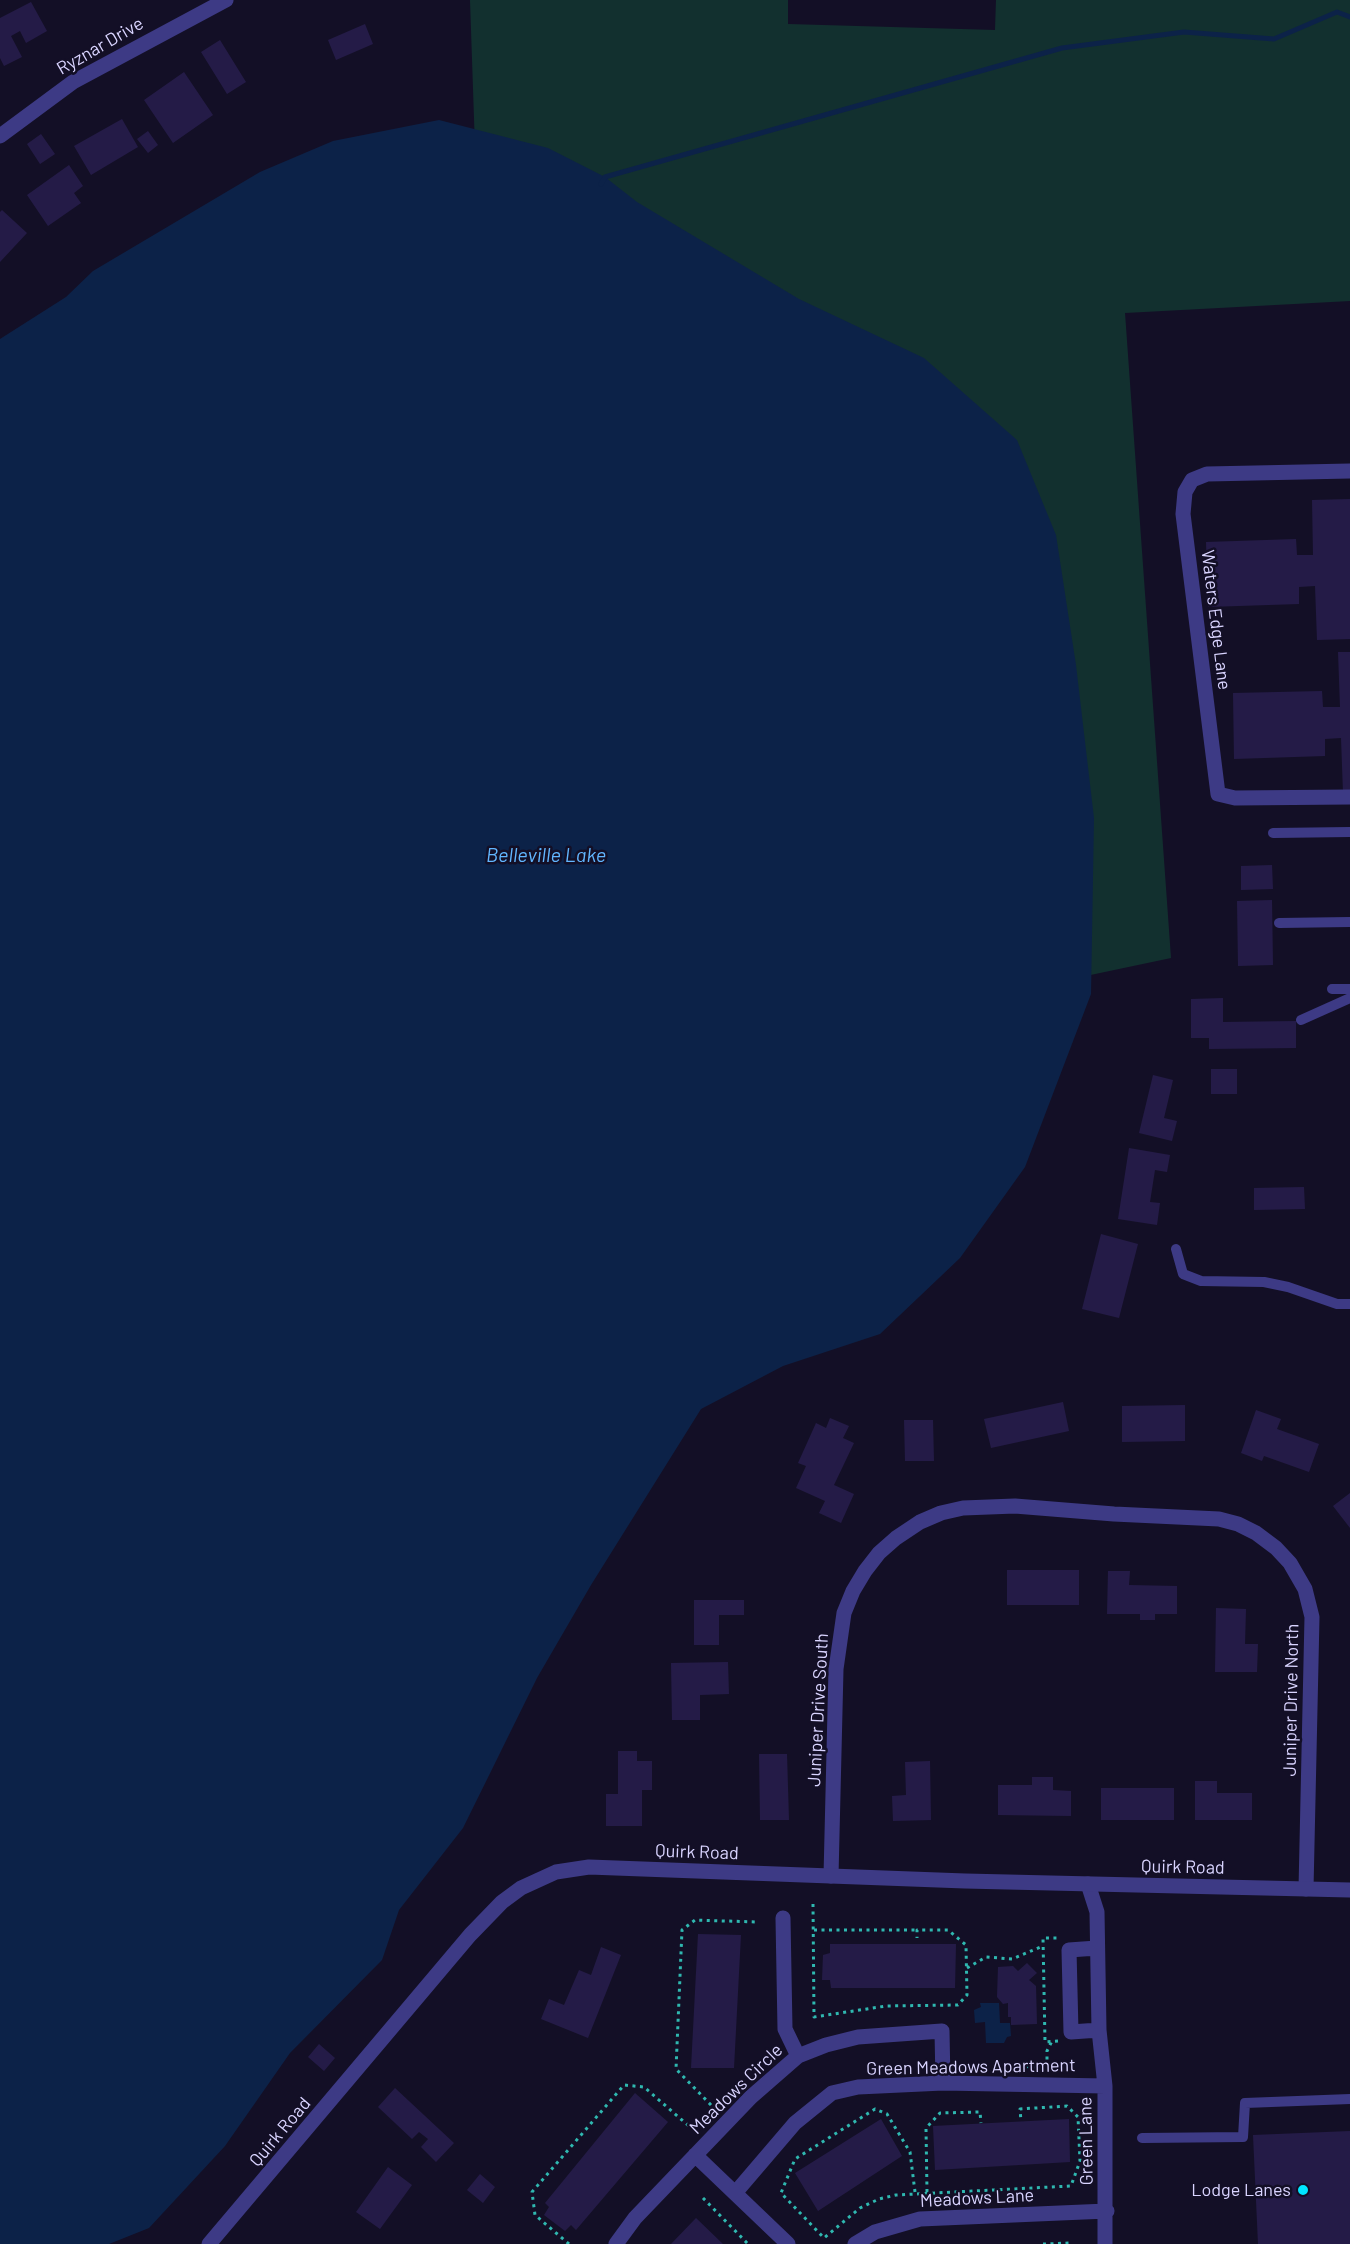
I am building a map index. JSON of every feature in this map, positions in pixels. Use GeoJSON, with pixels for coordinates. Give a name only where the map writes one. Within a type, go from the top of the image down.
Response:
{"type":"FeatureCollection","features":[{"type":"Feature","properties":{"kind":"street","name":"Ryznar Drive"},"geometry":{"type":"LineString","coordinates":[[0,136],[73,82],[226,0]]}},
{"type":"Feature","properties":{"kind":"street","name":"Waters Edge Lane"},"geometry":{"type":"LineString","coordinates":[[1350,471],[1207,474],[1192,480],[1185,492],[1183,514],[1218,794],[1235,798],[1350,797]]}},
{"type":"Feature","properties":{"kind":"street","name":"Juniper Drive South"},"geometry":{"type":"LineString","coordinates":[[831,1876],[838,1650],[844,1613],[865,1571],[887,1546],[912,1527],[941,1513],[963,1508],[1015,1506],[1114,1514]]}},
{"type":"Feature","properties":{"kind":"street","name":"Juniper Drive North"},"geometry":{"type":"LineString","coordinates":[[1114,1514],[1204,1517],[1238,1524],[1256,1533],[1276,1548],[1298,1575],[1307,1596],[1312,1617],[1306,1889]]}},
{"type":"Feature","properties":{"kind":"street","name":"Quirk Road"},"geometry":{"type":"LineString","coordinates":[[209,2244],[470,1935],[502,1902],[521,1888],[556,1872],[589,1867],[1088,1884],[1350,1890]]}},
{"type":"Feature","properties":{"kind":"street"},"geometry":{"type":"LineString","coordinates":[[1088,1884],[1097,1912],[1097,1948],[1069,1950],[1071,2032],[1099,2030]]}},
{"type":"Feature","properties":{"kind":"street"},"geometry":{"type":"LineString","coordinates":[[783,1918],[785,2029],[798,2056]]}},
{"type":"Feature","properties":{"kind":"street","name":"Green Lane"},"geometry":{"type":"LineString","coordinates":[[1097,1948],[1099,2030],[1105,2086],[1107,2211],[1105,2244]]}},
{"type":"Feature","properties":{"kind":"street","name":"Meadows Circle"},"geometry":{"type":"LineString","coordinates":[[616,2244],[635,2218],[751,2097],[798,2056],[826,2045],[858,2037],[942,2031],[943,2083]]}},
{"type":"Feature","properties":{"kind":"street","name":"Green Meadows Apartment"},"geometry":{"type":"LineString","coordinates":[[736,2192],[795,2123],[832,2093],[858,2087],[943,2083],[1105,2086]]}},
{"type":"Feature","properties":{"kind":"street"},"geometry":{"type":"LineString","coordinates":[[695,2155],[788,2244]]}},
{"type":"Feature","properties":{"kind":"street","name":"Meadows Lane"},"geometry":{"type":"LineString","coordinates":[[855,2244],[875,2232],[920,2219],[1107,2211]]}},
{"type":"Feature","properties":{"kind":"lane"},"geometry":{"type":"LineString","coordinates":[[1273,833],[1350,832]]}},
{"type":"Feature","properties":{"kind":"lane"},"geometry":{"type":"LineString","coordinates":[[1280,923],[1350,922]]}},
{"type":"Feature","properties":{"kind":"lane"},"geometry":{"type":"LineString","coordinates":[[1332,989],[1350,989]]}},
{"type":"Feature","properties":{"kind":"lane"},"geometry":{"type":"LineString","coordinates":[[1301,1020],[1350,998]]}},
{"type":"Feature","properties":{"kind":"lane"},"geometry":{"type":"LineString","coordinates":[[1176,1249],[1183,1274],[1202,1281],[1264,1281],[1337,1304],[1350,1304]]}},
{"type":"Feature","properties":{"kind":"lane"},"geometry":{"type":"LineString","coordinates":[[1142,2138],[1242,2137],[1245,2103],[1350,2099]]}},
{"type":"Feature","properties":{"kind":"path"},"geometry":{"type":"LineString","coordinates":[[813,1904],[814,2017],[886,2006],[958,2005],[967,1995],[966,1945],[948,1930],[814,1930]]}},
{"type":"Feature","properties":{"kind":"path"},"geometry":{"type":"LineString","coordinates":[[711,2104],[676,2069],[682,1930],[695,1920],[756,1922]]}},
{"type":"Feature","properties":{"kind":"path"},"geometry":{"type":"LineString","coordinates":[[916,1938],[917,1930]]}},
{"type":"Feature","properties":{"kind":"path"},"geometry":{"type":"LineString","coordinates":[[1060,2041],[1045,2042],[1043,1938],[1065,1938]]}},
{"type":"Feature","properties":{"kind":"path"},"geometry":{"type":"LineString","coordinates":[[966,1969],[986,1957],[1012,1959],[1043,1946]]}},
{"type":"Feature","properties":{"kind":"path"},"geometry":{"type":"LineString","coordinates":[[1047,2067],[1047,2051],[1052,2041]]}},
{"type":"Feature","properties":{"kind":"path"},"geometry":{"type":"LineString","coordinates":[[569,2244],[535,2215],[532,2192],[624,2085],[644,2087],[690,2127]]}},
{"type":"Feature","properties":{"kind":"path"},"geometry":{"type":"LineString","coordinates":[[915,2192],[910,2152],[887,2114],[875,2109],[795,2159],[781,2193],[824,2238],[860,2208],[879,2199],[915,2192],[1071,2186],[1080,2161],[1078,2117],[1067,2106],[1020,2109],[1021,2121]]}},
{"type":"Feature","properties":{"kind":"path"},"geometry":{"type":"LineString","coordinates":[[927,2192],[926,2128],[940,2113],[980,2112],[981,2123]]}},
{"type":"Feature","properties":{"kind":"path"},"geometry":{"type":"LineString","coordinates":[[703,2198],[748,2244]]}},
{"type":"Feature","properties":{"kind":"path"},"geometry":{"type":"LineString","coordinates":[[1043,2244],[1071,2243]]}},
{"type":"Feature","properties":{"kind":"green space"},"geometry":{"type":"Polygon","coordinates":[[[470,0],[788,0],[788,24],[995,30],[996,0],[1350,0],[1350,301],[1125,313],[1171,958],[991,996],[476,177],[470,0]]]}},
{"type":"Feature","properties":{"kind":"water","name":"Belleville Lake"},"geometry":{"type":"Polygon","coordinates":[[[439,120],[548,148],[605,177],[637,202],[799,299],[924,358],[1017,440],[1056,535],[1076,665],[1094,818],[1091,994],[1025,1167],[960,1258],[880,1334],[783,1366],[701,1409],[591,1585],[537,1678],[463,1828],[399,1910],[382,1960],[290,2053],[225,2146],[149,2228],[109,2244],[0,2244],[0,339],[66,297],[93,271],[260,172],[333,141],[439,120]]]}},
{"type":"Feature","properties":{"kind":"water"},"geometry":{"type":"Polygon","coordinates":[[[980,2003],[999,2003],[1000,2023],[1010,2023],[1011,2036],[1007,2037],[1004,2043],[986,2043],[985,2022],[975,2023],[974,2010],[981,2007],[980,2003]]]}},
{"type":"Feature","properties":{"kind":"building"},"geometry":{"type":"Polygon","coordinates":[[[31,2],[47,31],[26,43],[20,31],[11,36],[22,57],[4,66],[0,58],[0,18],[31,2]]]}},
{"type":"Feature","properties":{"kind":"building"},"geometry":{"type":"Polygon","coordinates":[[[365,24],[373,44],[336,60],[328,40],[365,24]]]}},
{"type":"Feature","properties":{"kind":"building"},"geometry":{"type":"Polygon","coordinates":[[[220,40],[246,82],[227,94],[201,52],[220,40]]]}},
{"type":"Feature","properties":{"kind":"building"},"geometry":{"type":"Polygon","coordinates":[[[184,72],[213,115],[173,143],[144,100],[184,72]]]}},
{"type":"Feature","properties":{"kind":"building"},"geometry":{"type":"Polygon","coordinates":[[[122,119],[138,147],[91,175],[74,146],[122,119]]]}},
{"type":"Feature","properties":{"kind":"building"},"geometry":{"type":"Polygon","coordinates":[[[148,131],[158,145],[148,153],[137,139],[148,131]]]}},
{"type":"Feature","properties":{"kind":"building"},"geometry":{"type":"Polygon","coordinates":[[[41,134],[55,154],[40,164],[27,144],[41,134]]]}},
{"type":"Feature","properties":{"kind":"building"},"geometry":{"type":"Polygon","coordinates":[[[69,165],[83,186],[74,193],[81,203],[48,226],[27,195],[69,165]]]}},
{"type":"Feature","properties":{"kind":"building"},"geometry":{"type":"Polygon","coordinates":[[[2,210],[27,233],[0,262],[0,212],[2,210]]]}},
{"type":"Feature","properties":{"kind":"building"},"geometry":{"type":"Polygon","coordinates":[[[1350,499],[1350,639],[1317,640],[1315,586],[1299,587],[1299,604],[1208,607],[1206,542],[1296,539],[1297,555],[1313,555],[1312,500],[1350,499]]]}},
{"type":"Feature","properties":{"kind":"building"},"geometry":{"type":"Polygon","coordinates":[[[1338,652],[1350,652],[1350,793],[1343,793],[1341,738],[1325,739],[1325,756],[1234,759],[1233,693],[1322,691],[1323,707],[1340,707],[1338,652]]]}},
{"type":"Feature","properties":{"kind":"building"},"geometry":{"type":"Polygon","coordinates":[[[1272,865],[1273,889],[1241,890],[1241,866],[1272,865]]]}},
{"type":"Feature","properties":{"kind":"building"},"geometry":{"type":"Polygon","coordinates":[[[1272,900],[1273,965],[1238,966],[1237,901],[1272,900]]]}},
{"type":"Feature","properties":{"kind":"building"},"geometry":{"type":"Polygon","coordinates":[[[1223,998],[1223,1022],[1296,1021],[1296,1048],[1209,1049],[1209,1038],[1191,1038],[1191,999],[1223,998]]]}},
{"type":"Feature","properties":{"kind":"building"},"geometry":{"type":"Polygon","coordinates":[[[1211,1069],[1237,1069],[1237,1094],[1211,1094],[1211,1069]]]}},
{"type":"Feature","properties":{"kind":"building"},"geometry":{"type":"Polygon","coordinates":[[[1153,1075],[1173,1080],[1164,1118],[1177,1121],[1172,1141],[1139,1133],[1153,1075]]]}},
{"type":"Feature","properties":{"kind":"building"},"geometry":{"type":"Polygon","coordinates":[[[1129,1148],[1170,1155],[1167,1172],[1155,1170],[1150,1202],[1160,1203],[1157,1225],[1118,1219],[1129,1148]]]}},
{"type":"Feature","properties":{"kind":"building"},"geometry":{"type":"Polygon","coordinates":[[[1304,1187],[1305,1209],[1254,1210],[1254,1188],[1304,1187]]]}},
{"type":"Feature","properties":{"kind":"building"},"geometry":{"type":"Polygon","coordinates":[[[1101,1234],[1138,1244],[1119,1318],[1082,1309],[1101,1234]]]}},
{"type":"Feature","properties":{"kind":"building"},"geometry":{"type":"Polygon","coordinates":[[[1063,1402],[1069,1431],[991,1448],[984,1419],[1063,1402]]]}},
{"type":"Feature","properties":{"kind":"building"},"geometry":{"type":"Polygon","coordinates":[[[1185,1405],[1185,1441],[1122,1442],[1122,1406],[1185,1405]]]}},
{"type":"Feature","properties":{"kind":"building"},"geometry":{"type":"Polygon","coordinates":[[[1256,1410],[1281,1419],[1277,1429],[1319,1444],[1309,1472],[1264,1456],[1262,1461],[1241,1453],[1256,1410]]]}},
{"type":"Feature","properties":{"kind":"building"},"geometry":{"type":"Polygon","coordinates":[[[830,1418],[849,1426],[843,1438],[854,1443],[834,1485],[854,1494],[841,1523],[819,1513],[825,1501],[796,1488],[806,1466],[798,1463],[816,1423],[826,1428],[830,1418]]]}},
{"type":"Feature","properties":{"kind":"building"},"geometry":{"type":"Polygon","coordinates":[[[904,1420],[933,1420],[934,1461],[905,1461],[904,1420]]]}},
{"type":"Feature","properties":{"kind":"building"},"geometry":{"type":"Polygon","coordinates":[[[1350,1493],[1350,1528],[1333,1506],[1350,1493]]]}},
{"type":"Feature","properties":{"kind":"building"},"geometry":{"type":"Polygon","coordinates":[[[1007,1570],[1079,1570],[1079,1605],[1007,1605],[1007,1570]]]}},
{"type":"Feature","properties":{"kind":"building"},"geometry":{"type":"Polygon","coordinates":[[[1108,1571],[1130,1571],[1129,1585],[1177,1586],[1177,1614],[1155,1614],[1155,1620],[1140,1620],[1140,1614],[1107,1614],[1108,1571]]]}},
{"type":"Feature","properties":{"kind":"building"},"geometry":{"type":"Polygon","coordinates":[[[694,1600],[744,1600],[744,1615],[719,1615],[719,1645],[694,1645],[694,1600]]]}},
{"type":"Feature","properties":{"kind":"building"},"geometry":{"type":"Polygon","coordinates":[[[1216,1608],[1246,1609],[1245,1644],[1258,1644],[1257,1672],[1215,1672],[1216,1608]]]}},
{"type":"Feature","properties":{"kind":"building"},"geometry":{"type":"Polygon","coordinates":[[[728,1662],[729,1694],[700,1695],[700,1720],[672,1720],[671,1663],[728,1662]]]}},
{"type":"Feature","properties":{"kind":"building"},"geometry":{"type":"Polygon","coordinates":[[[618,1751],[637,1751],[637,1761],[652,1761],[652,1790],[642,1790],[642,1826],[606,1826],[606,1794],[618,1794],[618,1751]]]}},
{"type":"Feature","properties":{"kind":"building"},"geometry":{"type":"Polygon","coordinates":[[[759,1754],[787,1754],[789,1820],[760,1820],[759,1754]]]}},
{"type":"Feature","properties":{"kind":"building"},"geometry":{"type":"Polygon","coordinates":[[[930,1761],[931,1820],[893,1821],[892,1796],[906,1795],[905,1762],[930,1761]]]}},
{"type":"Feature","properties":{"kind":"building"},"geometry":{"type":"Polygon","coordinates":[[[1032,1777],[1053,1777],[1053,1790],[1071,1791],[1071,1816],[998,1815],[998,1785],[1032,1785],[1032,1777]]]}},
{"type":"Feature","properties":{"kind":"building"},"geometry":{"type":"Polygon","coordinates":[[[1195,1781],[1217,1781],[1217,1793],[1252,1793],[1252,1820],[1195,1820],[1195,1781]]]}},
{"type":"Feature","properties":{"kind":"building"},"geometry":{"type":"Polygon","coordinates":[[[1101,1788],[1174,1788],[1174,1820],[1101,1820],[1101,1788]]]}},
{"type":"Feature","properties":{"kind":"building"},"geometry":{"type":"Polygon","coordinates":[[[698,1934],[741,1935],[734,2068],[691,2068],[698,1934]]]}},
{"type":"Feature","properties":{"kind":"building"},"geometry":{"type":"Polygon","coordinates":[[[830,1944],[956,1944],[955,1988],[831,1988],[830,1980],[822,1980],[823,1955],[830,1953],[830,1944]]]}},
{"type":"Feature","properties":{"kind":"building"},"geometry":{"type":"Polygon","coordinates":[[[601,1947],[621,1955],[588,2038],[541,2019],[549,1999],[564,2005],[579,1970],[591,1975],[601,1947]]]}},
{"type":"Feature","properties":{"kind":"building"},"geometry":{"type":"Polygon","coordinates":[[[1027,1963],[1037,1973],[1029,1980],[1036,1986],[1037,2024],[1011,2025],[1011,2017],[1008,2017],[1008,2003],[1003,2004],[997,1997],[998,1967],[1013,1966],[1018,1971],[1027,1963]]]}},
{"type":"Feature","properties":{"kind":"building"},"geometry":{"type":"Polygon","coordinates":[[[319,2044],[335,2058],[324,2071],[308,2057],[319,2044]]]}},
{"type":"Feature","properties":{"kind":"building"},"geometry":{"type":"Polygon","coordinates":[[[395,2088],[454,2143],[436,2162],[421,2147],[428,2139],[419,2132],[412,2139],[378,2107],[395,2088]]]}},
{"type":"Feature","properties":{"kind":"building"},"geometry":{"type":"Polygon","coordinates":[[[635,2093],[668,2122],[576,2230],[571,2225],[565,2231],[544,2215],[549,2207],[545,2203],[635,2093]]]}},
{"type":"Feature","properties":{"kind":"building"},"geometry":{"type":"Polygon","coordinates":[[[881,2119],[902,2156],[818,2211],[795,2173],[881,2119]]]}},
{"type":"Feature","properties":{"kind":"building"},"geometry":{"type":"Polygon","coordinates":[[[1069,2119],[1070,2162],[935,2170],[933,2126],[1069,2119]]]}},
{"type":"Feature","properties":{"kind":"building","name":"Lodge Lanes"},"geometry":{"type":"Polygon","coordinates":[[[1350,2131],[1350,2244],[1258,2244],[1253,2135],[1350,2131]]]}},
{"type":"Feature","properties":{"kind":"building"},"geometry":{"type":"Polygon","coordinates":[[[388,2167],[412,2185],[380,2229],[356,2212],[388,2167]]]}},
{"type":"Feature","properties":{"kind":"building"},"geometry":{"type":"Polygon","coordinates":[[[480,2174],[495,2187],[483,2203],[467,2190],[480,2174]]]}},
{"type":"Feature","properties":{"kind":"building"},"geometry":{"type":"Polygon","coordinates":[[[696,2218],[723,2244],[671,2244],[696,2218]]]}},
{"type":"Feature","properties":{"kind":"waterway"},"geometry":{"type":"LineString","coordinates":[[601,184],[605,177],[1062,48],[1184,32],[1274,39],[1337,12],[1350,17]]}},
{"type":"Feature","properties":{"kind":"place","name":"Lodge Lanes"},"geometry":{"type":"Point","coordinates":[1303,2190]}}]}
